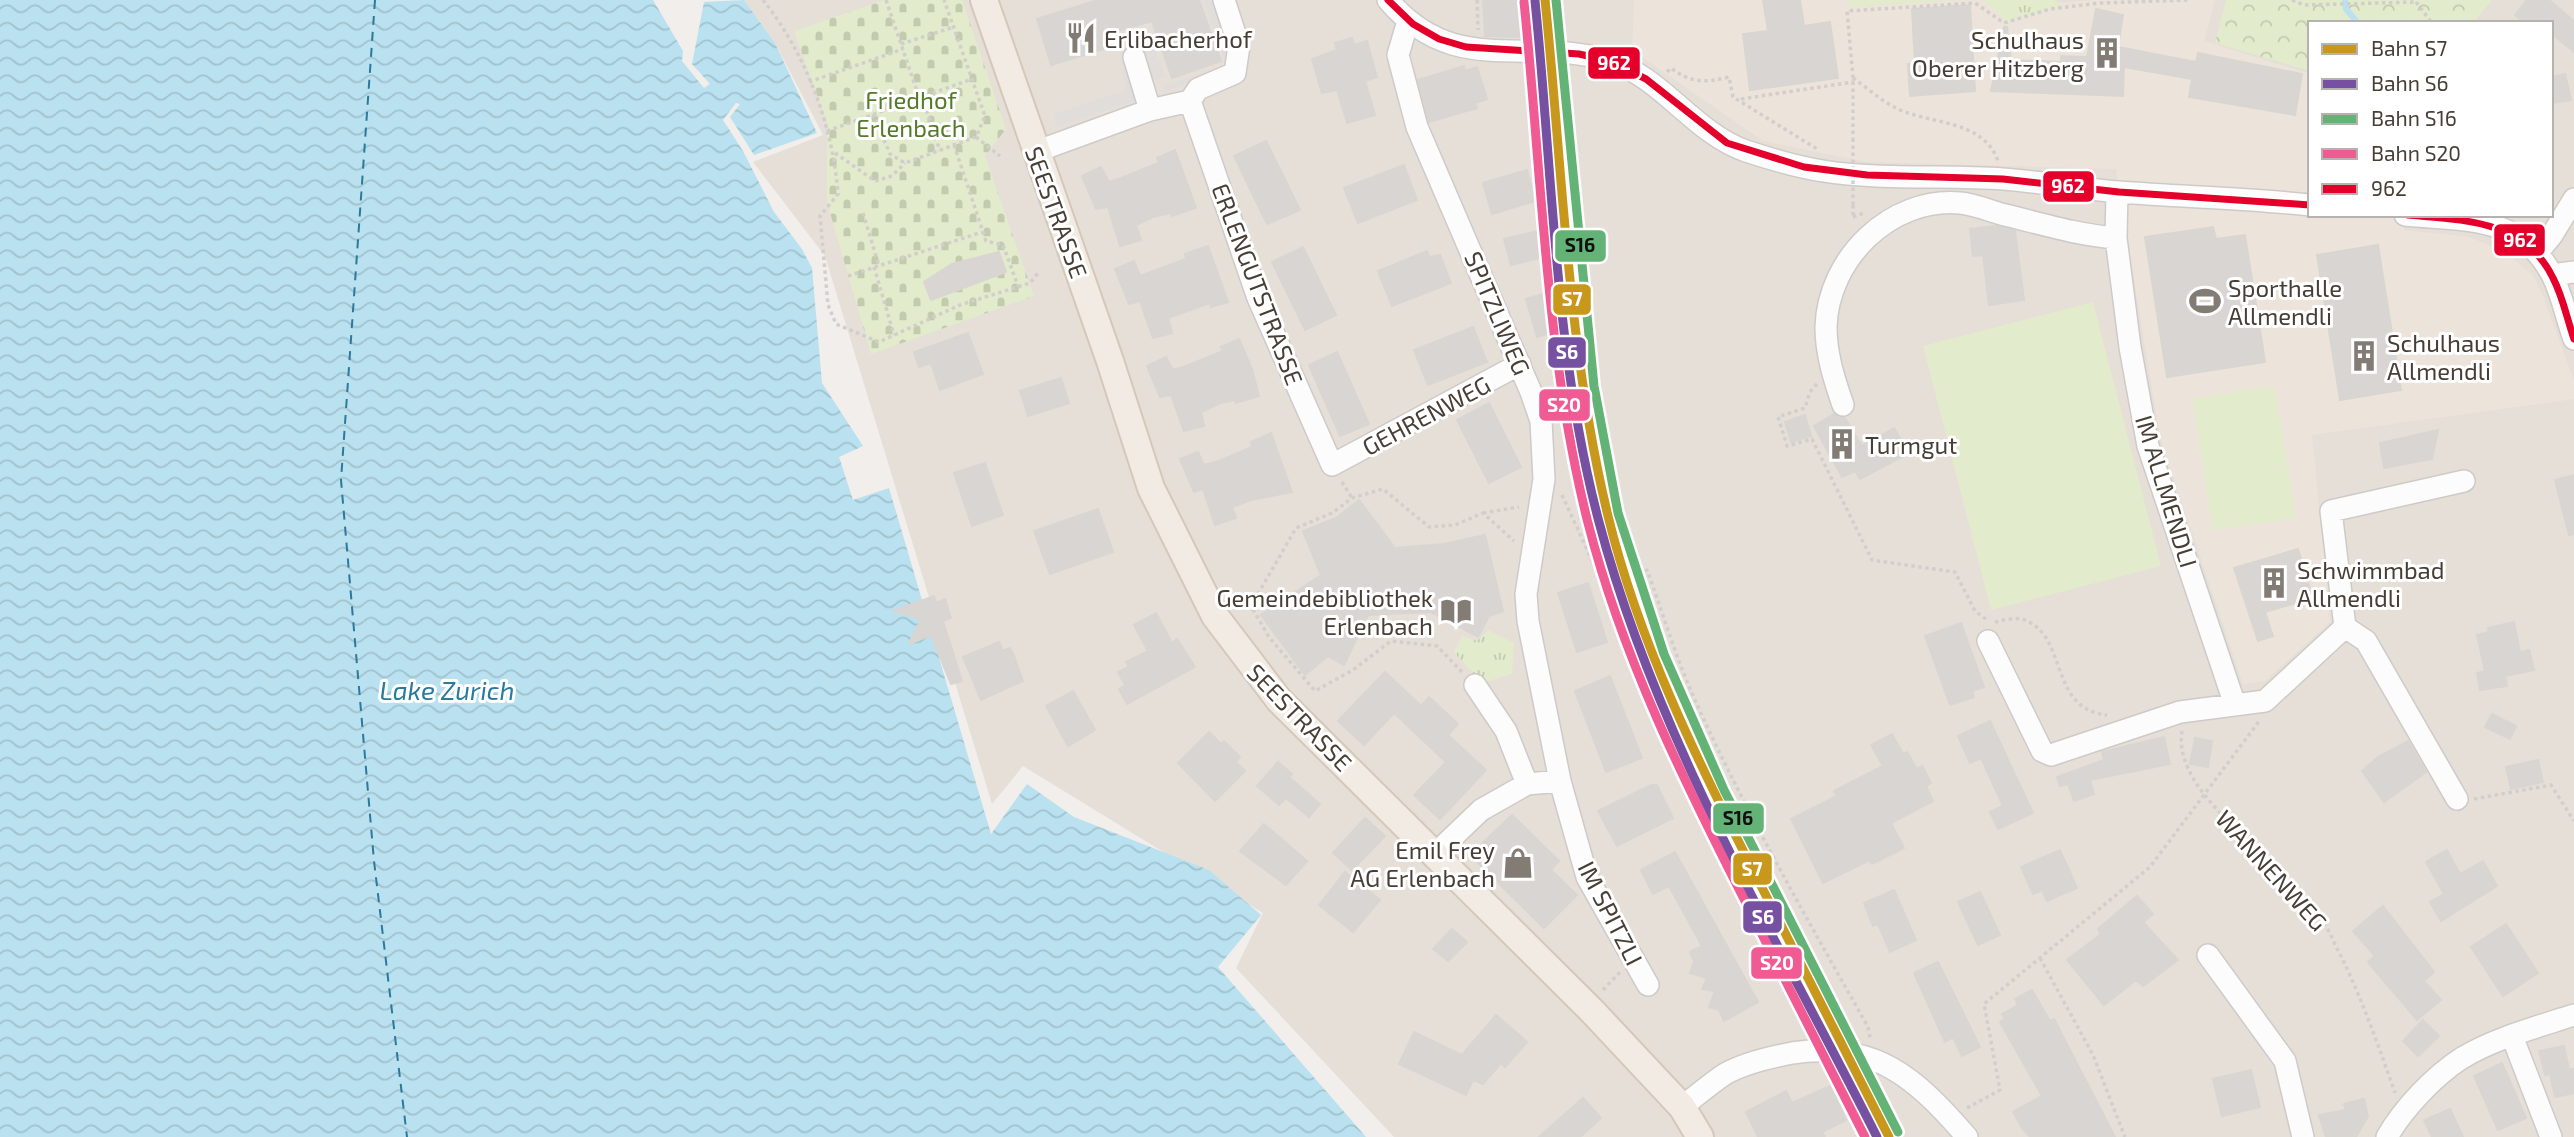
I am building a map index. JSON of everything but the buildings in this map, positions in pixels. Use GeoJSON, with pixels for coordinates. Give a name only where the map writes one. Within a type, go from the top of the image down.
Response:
{"type":"FeatureCollection","features":[{"type":"Feature","properties":{"kind":"main road","name":"SEESTRASSE"},"geometry":{"type":"LineString","coordinates":[[984,0],[1110,361],[1151,488],[1206,601],[1243,656],[1279,700],[1587,1006],[1682,1107],[1700,1137]]}},
{"type":"Feature","properties":{"kind":"street"},"geometry":{"type":"LineString","coordinates":[[1035,152],[1150,110],[1190,101],[1198,89],[1235,74],[1240,46],[1224,0]]}},
{"type":"Feature","properties":{"kind":"street"},"geometry":{"type":"LineString","coordinates":[[1388,0],[1408,21],[1442,43],[1478,49],[1587,56],[1612,61],[1653,87],[1710,132],[1744,150],[1819,170],[2004,179],[2117,192],[2308,205]]}},
{"type":"Feature","properties":{"kind":"street","name":"SPITZLIWEG"},"geometry":{"type":"LineString","coordinates":[[1408,21],[1398,55],[1417,127],[1520,364],[1541,421],[1544,480],[1526,594],[1528,621],[1560,781]]}},
{"type":"Feature","properties":{"kind":"street"},"geometry":{"type":"LineString","coordinates":[[1134,57],[1150,110]]}},
{"type":"Feature","properties":{"kind":"street","name":"ERLENGUTSTRASSE"},"geometry":{"type":"LineString","coordinates":[[1190,101],[1258,298],[1332,465]]}},
{"type":"Feature","properties":{"kind":"street","name":"IM ALLMENDLI"},"geometry":{"type":"LineString","coordinates":[[2117,192],[2116,238],[2130,347],[2148,446],[2234,702]]}},
{"type":"Feature","properties":{"kind":"street"},"geometry":{"type":"LineString","coordinates":[[2538,252],[2568,221],[2574,200]]}},
{"type":"Feature","properties":{"kind":"street"},"geometry":{"type":"LineString","coordinates":[[1843,405],[1831,371],[1826,326],[1830,301],[1854,252],[1870,234],[1909,209],[1935,202],[1963,203],[2091,236],[2116,238]]}},
{"type":"Feature","properties":{"kind":"street"},"geometry":{"type":"LineString","coordinates":[[2421,217],[2505,227],[2538,252],[2552,275],[2574,339]]}},
{"type":"Feature","properties":{"kind":"street"},"geometry":{"type":"LineString","coordinates":[[2552,275],[2574,272]]}},
{"type":"Feature","properties":{"kind":"street","name":"GEHRENWEG"},"geometry":{"type":"LineString","coordinates":[[1332,465],[1520,364]]}},
{"type":"Feature","properties":{"kind":"street"},"geometry":{"type":"LineString","coordinates":[[2345,627],[2331,511],[2464,481]]}},
{"type":"Feature","properties":{"kind":"street"},"geometry":{"type":"LineString","coordinates":[[1988,641],[2042,751],[2051,755],[2190,710],[2234,702],[2265,701],[2345,627]]}},
{"type":"Feature","properties":{"kind":"street"},"geometry":{"type":"LineString","coordinates":[[2345,627],[2366,640],[2457,799]]}},
{"type":"Feature","properties":{"kind":"street"},"geometry":{"type":"LineString","coordinates":[[1475,685],[1506,730],[1527,784]]}},
{"type":"Feature","properties":{"kind":"street"},"geometry":{"type":"LineString","coordinates":[[1436,854],[1481,810],[1527,784],[1560,781]]}},
{"type":"Feature","properties":{"kind":"street","name":"IM SPITZLI"},"geometry":{"type":"LineString","coordinates":[[1560,781],[1587,877],[1648,985]]}},
{"type":"Feature","properties":{"kind":"street"},"geometry":{"type":"LineString","coordinates":[[2208,955],[2285,1061],[2303,1137]]}},
{"type":"Feature","properties":{"kind":"street"},"geometry":{"type":"LineString","coordinates":[[2386,1137],[2402,1111],[2461,1059],[2512,1036],[2574,1015]]}},
{"type":"Feature","properties":{"kind":"street"},"geometry":{"type":"LineString","coordinates":[[2512,1036],[2551,1137]]}},
{"type":"Feature","properties":{"kind":"street"},"geometry":{"type":"LineString","coordinates":[[1682,1107],[1727,1073],[1772,1056],[1828,1050],[1861,1053],[1896,1069],[1950,1117],[1967,1137]]}},
{"type":"Feature","properties":{"kind":"path"},"geometry":{"type":"LineString","coordinates":[[763,0],[785,28],[809,82],[835,153],[838,194],[820,216],[828,305],[836,324],[879,341],[960,305],[1030,283],[1039,272]]}},
{"type":"Feature","properties":{"kind":"path"},"geometry":{"type":"LineString","coordinates":[[886,0],[940,151]]}},
{"type":"Feature","properties":{"kind":"path"},"geometry":{"type":"LineString","coordinates":[[835,153],[875,181],[892,176],[905,163],[976,137],[985,116],[944,0]]}},
{"type":"Feature","properties":{"kind":"path"},"geometry":{"type":"LineString","coordinates":[[1477,0],[1478,49]]}},
{"type":"Feature","properties":{"kind":"path"},"geometry":{"type":"LineString","coordinates":[[1853,205],[1853,80],[1847,11],[1975,3],[2004,23],[2063,8],[2189,0]]}},
{"type":"Feature","properties":{"kind":"path"},"geometry":{"type":"LineString","coordinates":[[2292,0],[2304,5],[2417,1],[2431,21]]}},
{"type":"Feature","properties":{"kind":"path"},"geometry":{"type":"LineString","coordinates":[[809,82],[954,27]]}},
{"type":"Feature","properties":{"kind":"path"},"geometry":{"type":"LineString","coordinates":[[1653,87],[1671,68],[1682,77],[1706,83],[1729,77],[1733,97],[1821,151],[1819,170]]}},
{"type":"Feature","properties":{"kind":"path"},"geometry":{"type":"LineString","coordinates":[[827,131],[972,79]]}},
{"type":"Feature","properties":{"kind":"path"},"geometry":{"type":"LineString","coordinates":[[1738,100],[1853,80],[1895,108],[1961,127],[1993,147],[2004,179]]}},
{"type":"Feature","properties":{"kind":"path"},"geometry":{"type":"LineString","coordinates":[[873,114],[890,154],[905,163]]}},
{"type":"Feature","properties":{"kind":"path"},"geometry":{"type":"LineString","coordinates":[[976,137],[1000,156]]}},
{"type":"Feature","properties":{"kind":"path"},"geometry":{"type":"LineString","coordinates":[[954,145],[986,241],[1003,245],[1018,287]]}},
{"type":"Feature","properties":{"kind":"path"},"geometry":{"type":"LineString","coordinates":[[863,213],[894,335]]}},
{"type":"Feature","properties":{"kind":"path"},"geometry":{"type":"LineString","coordinates":[[848,276],[982,232]]}},
{"type":"Feature","properties":{"kind":"path"},"geometry":{"type":"LineString","coordinates":[[1831,371],[1810,392],[1805,408],[1778,417],[1787,446],[1812,439],[1869,557],[1872,560],[1955,572],[1982,619],[1993,622],[2017,619],[2027,621],[2039,629],[2048,642],[2070,693],[2095,714],[2111,716]]}},
{"type":"Feature","properties":{"kind":"path"},"geometry":{"type":"LineString","coordinates":[[1544,480],[1561,493],[1602,582],[1619,577]]}},
{"type":"Feature","properties":{"kind":"path"},"geometry":{"type":"LineString","coordinates":[[1475,685],[1437,646],[1391,641],[1353,670],[1315,691],[1269,637],[1251,606],[1296,528],[1332,513],[1352,498],[1383,489],[1429,527],[1455,525],[1483,513],[1540,504]]}},
{"type":"Feature","properties":{"kind":"path"},"geometry":{"type":"LineString","coordinates":[[1483,513],[1507,532],[1530,562]]}},
{"type":"Feature","properties":{"kind":"path"},"geometry":{"type":"LineString","coordinates":[[1645,571],[1690,688],[1794,897],[1868,1027],[1876,1060]]}},
{"type":"Feature","properties":{"kind":"path"},"geometry":{"type":"LineString","coordinates":[[1950,1117],[2000,1090],[1984,1004],[2150,867],[2258,725],[2265,701]]}},
{"type":"Feature","properties":{"kind":"path","name":"WANNENWEG"},"geometry":{"type":"LineString","coordinates":[[2190,710],[2181,739],[2188,769],[2232,827],[2280,871],[2324,922],[2359,994],[2402,1111]]}},
{"type":"Feature","properties":{"kind":"path"},"geometry":{"type":"LineString","coordinates":[[2457,799],[2486,799],[2551,785],[2574,821]]}},
{"type":"Feature","properties":{"kind":"path"},"geometry":{"type":"LineString","coordinates":[[1587,1006],[1633,958]]}},
{"type":"Feature","properties":{"kind":"path"},"geometry":{"type":"LineString","coordinates":[[2040,958],[2093,1055],[2125,1137]]}},
{"type":"Feature","properties":{"kind":"path"},"geometry":{"type":"LineString","coordinates":[[1828,1050],[1837,1085],[1863,1137]]}},
{"type":"Feature","properties":{"kind":"shaded area"},"geometry":{"type":"Polygon","coordinates":[[[744,0],[2574,0],[2574,1137],[1394,1137],[1236,968],[1263,913],[1023,766],[992,804],[825,256],[753,162],[823,135],[775,43],[744,0]]]}},
{"type":"Feature","properties":{"kind":"shaded area"},"geometry":{"type":"Polygon","coordinates":[[[1204,0],[1215,0],[1231,45],[1227,70],[1165,91],[1163,86],[1226,65],[1204,0]]]}},
{"type":"Feature","properties":{"kind":"shaded area"},"geometry":{"type":"Polygon","coordinates":[[[1634,0],[2015,0],[2019,6],[2093,0],[2215,0],[2204,41],[2308,73],[2308,217],[2403,217],[2404,230],[2469,237],[2505,252],[2533,276],[2543,296],[2574,381],[2574,399],[2312,435],[2330,622],[2265,681],[2243,684],[2160,437],[2116,169],[1867,162],[1763,141],[1632,50],[1634,0]]]}},
{"type":"Feature","properties":{"kind":"shaded area"},"geometry":{"type":"Polygon","coordinates":[[[1151,39],[1165,77],[1150,81],[1138,100],[1057,127],[1054,114],[1126,90],[1120,52],[1151,39]]]}},
{"type":"Feature","properties":{"kind":"green space","name":"Friedhof Erlenbach"},"geometry":{"type":"Polygon","coordinates":[[[884,0],[962,0],[1006,129],[985,156],[1034,296],[871,354],[827,202],[827,123],[794,31],[884,0]]]}},
{"type":"Feature","properties":{"kind":"green space"},"geometry":{"type":"Polygon","coordinates":[[[1849,0],[1953,0],[1849,7],[1849,0]]]}},
{"type":"Feature","properties":{"kind":"green space"},"geometry":{"type":"Polygon","coordinates":[[[1983,0],[2054,0],[2062,6],[2006,21],[1983,0]]]}},
{"type":"Feature","properties":{"kind":"green space"},"geometry":{"type":"Polygon","coordinates":[[[2226,0],[2492,0],[2475,21],[2308,21],[2308,70],[2215,43],[2226,0]]]}},
{"type":"Feature","properties":{"kind":"green space"},"geometry":{"type":"Polygon","coordinates":[[[2093,302],[2161,566],[1991,610],[1923,346],[2093,302]]]}},
{"type":"Feature","properties":{"kind":"green space"},"geometry":{"type":"Polygon","coordinates":[[[2274,386],[2296,518],[2213,530],[2192,399],[2274,386]]]}},
{"type":"Feature","properties":{"kind":"green space"},"geometry":{"type":"Polygon","coordinates":[[[1488,630],[1514,643],[1512,674],[1482,683],[1454,652],[1462,636],[1477,641],[1488,630]]]}},
{"type":"Feature","properties":{"kind":"water","name":"Lake Zurich"},"geometry":{"type":"Polygon","coordinates":[[[0,0],[653,0],[683,51],[682,61],[704,88],[710,84],[692,64],[704,2],[744,0],[775,43],[817,133],[754,155],[730,117],[740,104],[736,103],[723,120],[743,151],[774,212],[802,249],[812,268],[822,383],[863,446],[839,457],[853,500],[889,488],[991,834],[1027,784],[1074,817],[1209,870],[1261,915],[1218,967],[1366,1137],[0,1137],[0,0]]]}},
{"type":"Feature","properties":{"kind":"waterway"},"geometry":{"type":"LineString","coordinates":[[2345,0],[2346,9],[2356,21]]}},
{"type":"Feature","properties":{"kind":"ferry route"},"geometry":{"type":"LineString","coordinates":[[375,0],[341,480],[374,861],[407,1137]]}},
{"type":"Feature","properties":{"kind":"rail line","name":"S7"},"geometry":{"type":"LineString","coordinates":[[1545,0],[1568,259],[1583,388],[1594,452],[1621,563],[1653,656],[1692,746],[1889,1137]]}},
{"type":"Feature","properties":{"kind":"rail line","name":"S16"},"geometry":{"type":"LineString","coordinates":[[1556,0],[1594,386],[1618,513],[1664,654],[1724,790],[1898,1132]]}},
{"type":"Feature","properties":{"kind":"rail line","name":"S6"},"geometry":{"type":"LineString","coordinates":[[1535,1],[1557,263],[1573,394],[1599,522],[1623,602],[1652,681],[1722,836],[1877,1137]]}},
{"type":"Feature","properties":{"kind":"rail line","name":"S20"},"geometry":{"type":"LineString","coordinates":[[1524,2],[1547,264],[1562,394],[1588,523],[1602,572],[1636,669],[1677,763],[1865,1137]]}},
{"type":"Feature","properties":{"kind":"transit line","name":"962"},"geometry":{"type":"LineString","coordinates":[[1388,0],[1413,24],[1439,39],[1466,47],[1579,54],[1610,61],[1646,79],[1727,143],[1804,167],[1867,175],[2003,179],[2119,192],[2308,205]]}},
{"type":"Feature","properties":{"kind":"transit line","name":"962"},"geometry":{"type":"LineString","coordinates":[[2429,217],[2491,227],[2526,244],[2541,259],[2553,278],[2574,339]]}},
{"type":"Feature","properties":{"kind":"place","name":"Erlibacherhof"},"geometry":{"type":"Point","coordinates":[1081,38]}},
{"type":"Feature","properties":{"kind":"place","name":"Schulhaus Oberer Hitzberg"},"geometry":{"type":"Point","coordinates":[2107,53]}},
{"type":"Feature","properties":{"kind":"place","name":"Sporthalle Allmendli"},"geometry":{"type":"Point","coordinates":[2205,301]}},
{"type":"Feature","properties":{"kind":"place","name":"Schulhaus Allmendli"},"geometry":{"type":"Point","coordinates":[2364,356]}},
{"type":"Feature","properties":{"kind":"place","name":"Turmgut"},"geometry":{"type":"Point","coordinates":[1842,444]}},
{"type":"Feature","properties":{"kind":"place","name":"Schwimmbad Allmendli"},"geometry":{"type":"Point","coordinates":[2274,583]}},
{"type":"Feature","properties":{"kind":"place","name":"Gemeindebibliothek Erlenbach"},"geometry":{"type":"Point","coordinates":[1456,611]}},
{"type":"Feature","properties":{"kind":"place","name":"Emil Frey AG Erlenbach"},"geometry":{"type":"Point","coordinates":[1518,863]}}]}
